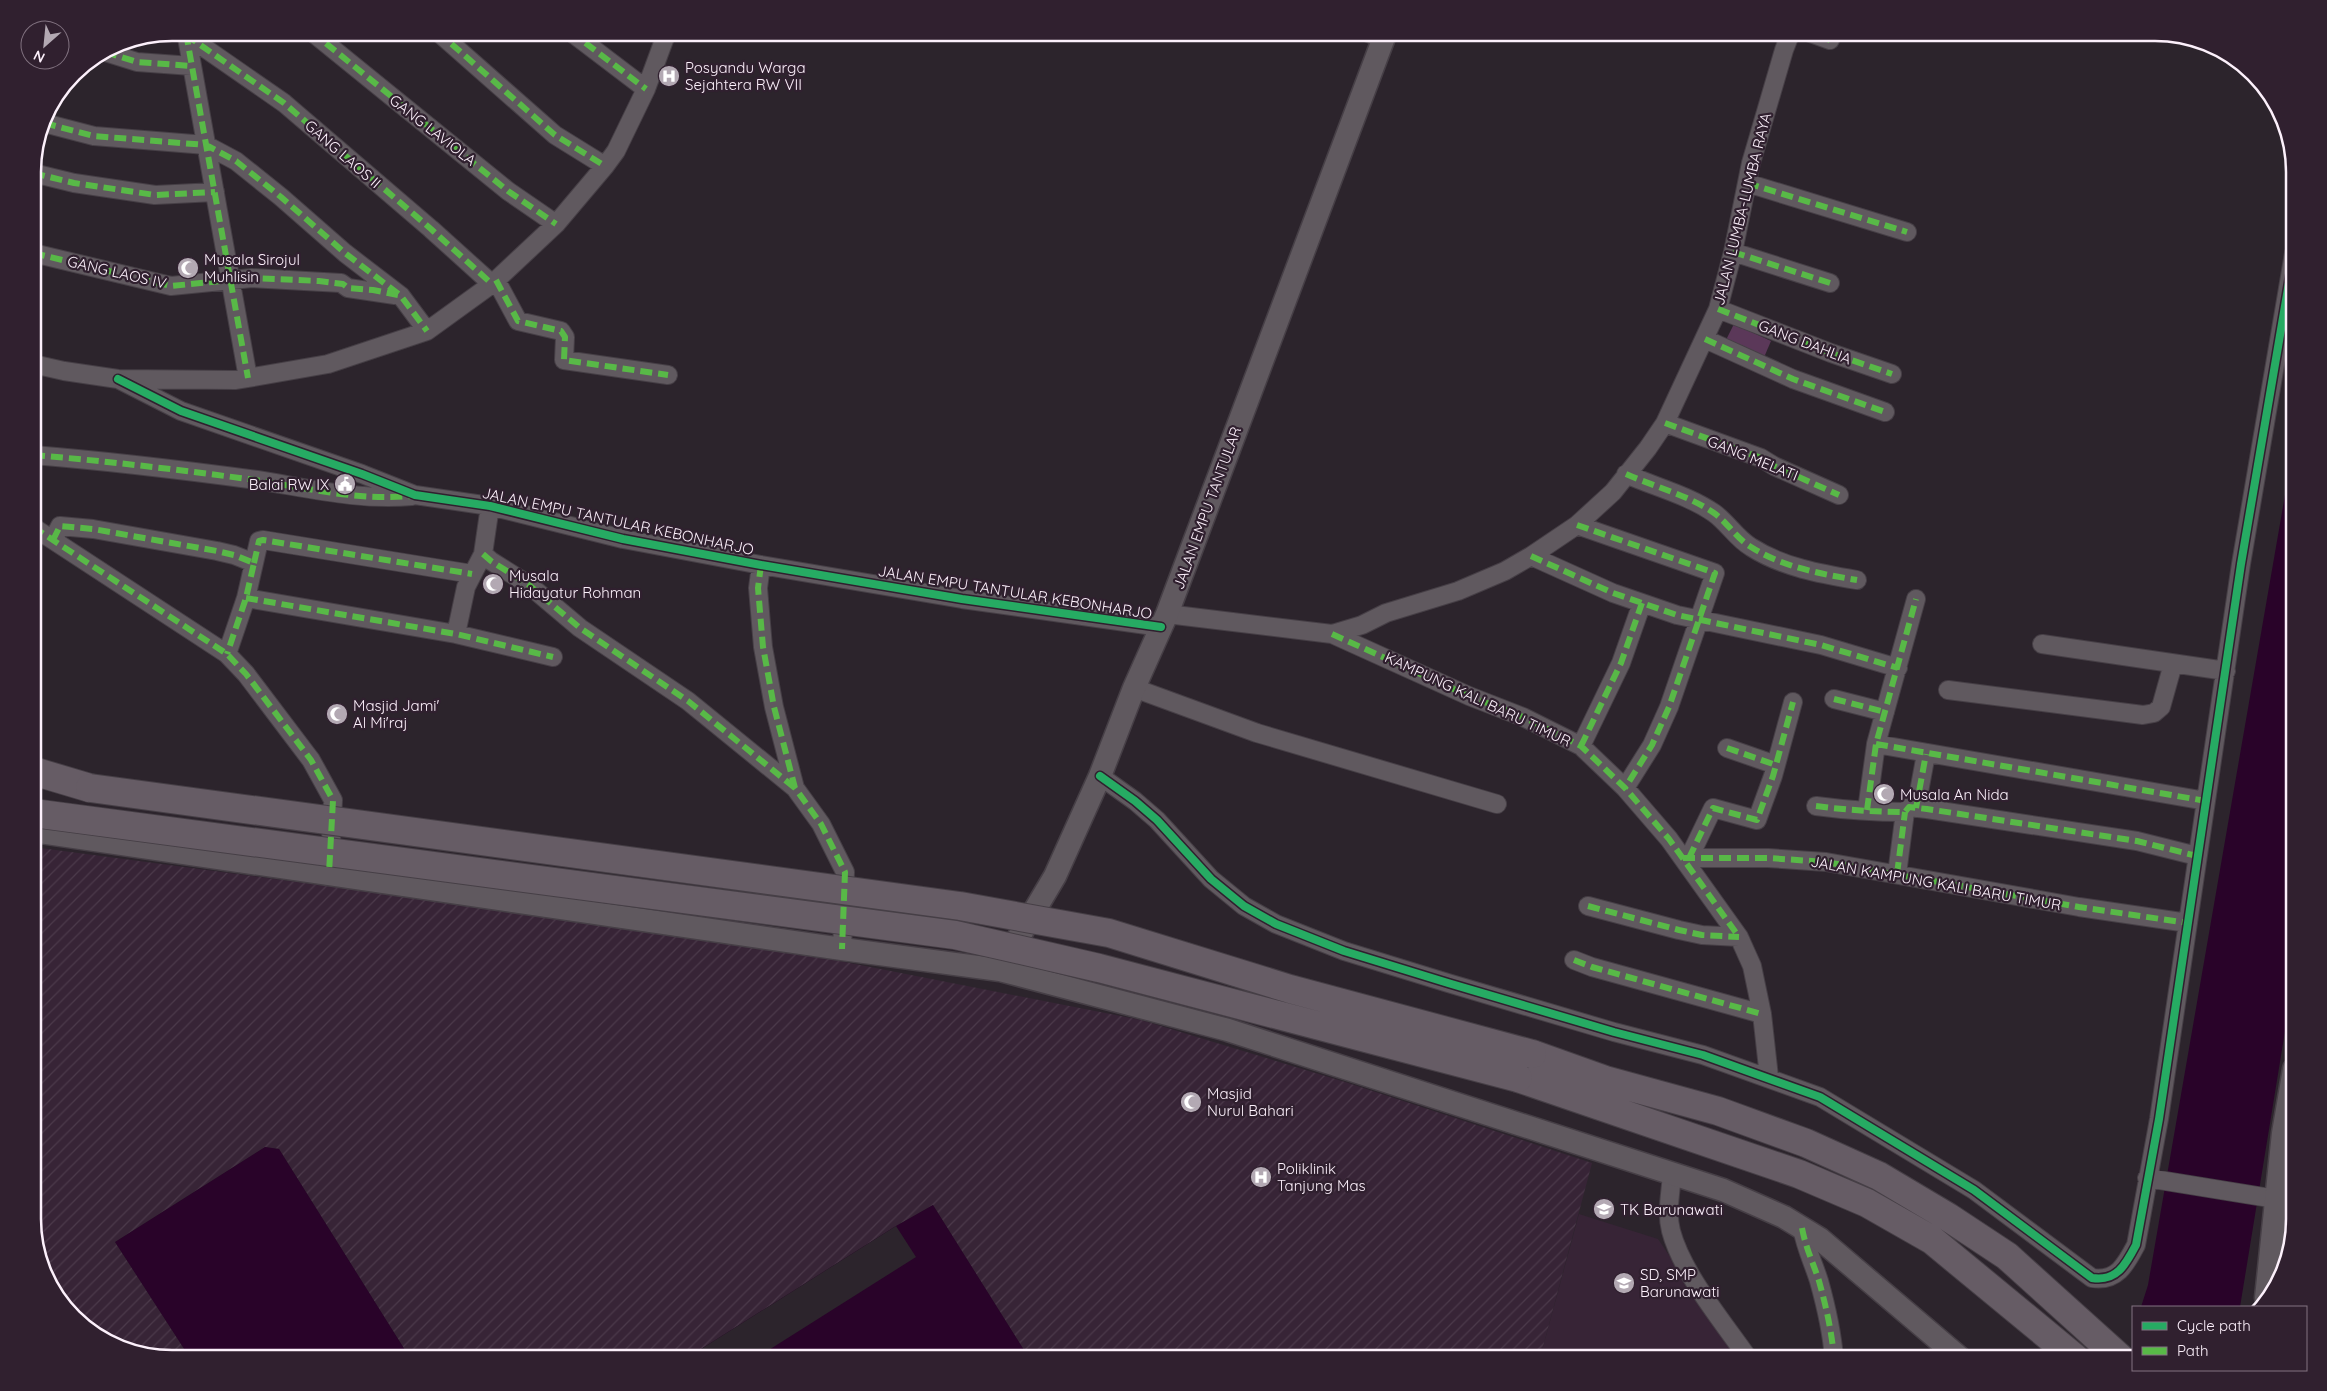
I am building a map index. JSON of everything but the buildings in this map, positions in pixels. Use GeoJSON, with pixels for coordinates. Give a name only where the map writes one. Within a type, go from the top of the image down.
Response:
{"type":"FeatureCollection","features":[{"type":"Feature","properties":{"kind":"highway"},"geometry":{"type":"LineString","coordinates":[[42,774],[90,788]]}},
{"type":"Feature","properties":{"kind":"highway"},"geometry":{"type":"LineString","coordinates":[[42,781],[960,906],[1100,931],[1290,990],[1532,1054],[1605,1080],[1718,1111],[1806,1143],[1879,1176],[1948,1217],[2007,1256],[2088,1332],[2110,1350]]}},
{"type":"Feature","properties":{"kind":"highway"},"geometry":{"type":"LineString","coordinates":[[42,814],[956,935],[1099,968],[1518,1078],[1799,1174],[1868,1203],[1932,1240],[2066,1350]]}},
{"type":"Feature","properties":{"kind":"street","name":"JALAN EMPU TANTULAR"},"geometry":{"type":"LineString","coordinates":[[1000,970],[1055,876],[1100,776],[1134,688],[1164,621],[1376,41]]}},
{"type":"Feature","properties":{"kind":"street","name":"JALAN LUMBA-LUMBA RAYA"},"geometry":{"type":"LineString","coordinates":[[1332,634],[1362,625],[1386,613],[1458,591],[1506,571],[1577,524],[1613,492],[1665,423],[1718,309],[1733,252],[1747,183],[1788,41]]}},
{"type":"Feature","properties":{"kind":"street"},"geometry":{"type":"LineString","coordinates":[[187,42],[232,280],[248,378]]}},
{"type":"Feature","properties":{"kind":"street","name":"GANG LAOS II"},"geometry":{"type":"LineString","coordinates":[[197,42],[284,103],[494,282],[518,321],[561,331],[565,337],[564,360],[668,375]]}},
{"type":"Feature","properties":{"kind":"street","name":"GANG LAVIOLA"},"geometry":{"type":"LineString","coordinates":[[324,42],[402,107],[496,179],[508,191],[556,224]]}},
{"type":"Feature","properties":{"kind":"street"},"geometry":{"type":"LineString","coordinates":[[449,42],[555,134],[605,166]]}},
{"type":"Feature","properties":{"kind":"street"},"geometry":{"type":"LineString","coordinates":[[584,42],[646,89]]}},
{"type":"Feature","properties":{"kind":"street"},"geometry":{"type":"LineString","coordinates":[[42,366],[118,379],[236,380],[328,364],[427,330],[494,282],[556,224],[605,166],[616,151],[646,89],[663,42]]}},
{"type":"Feature","properties":{"kind":"street"},"geometry":{"type":"LineString","coordinates":[[114,55],[137,62],[192,66]]}},
{"type":"Feature","properties":{"kind":"street"},"geometry":{"type":"LineString","coordinates":[[50,125],[94,136],[206,145],[243,167],[281,197],[345,253],[401,296],[427,330]]}},
{"type":"Feature","properties":{"kind":"street"},"geometry":{"type":"LineString","coordinates":[[42,175],[74,183],[155,194],[215,192]]}},
{"type":"Feature","properties":{"kind":"street"},"geometry":{"type":"LineString","coordinates":[[1747,183],[1907,232]]}},
{"type":"Feature","properties":{"kind":"street"},"geometry":{"type":"LineString","coordinates":[[1733,252],[1830,283]]}},
{"type":"Feature","properties":{"kind":"street","name":"GANG LAOS IV"},"geometry":{"type":"LineString","coordinates":[[42,255],[171,286],[252,278],[319,281],[343,284],[348,288],[373,290],[401,296]]}},
{"type":"Feature","properties":{"kind":"street"},"geometry":{"type":"LineString","coordinates":[[1100,776],[1135,801],[1157,820],[1211,879],[1244,906],[1276,924],[1344,951],[1614,1032],[1703,1055],[1769,1077],[1820,1097],[1974,1190],[2092,1278],[2102,1280],[2117,1274],[2127,1262],[2136,1245],[2159,1119],[2241,564],[2285,305]]}},
{"type":"Feature","properties":{"kind":"street","name":"GANG DAHLIA"},"geometry":{"type":"LineString","coordinates":[[1718,309],[1831,353],[1892,374]]}},
{"type":"Feature","properties":{"kind":"street"},"geometry":{"type":"LineString","coordinates":[[1705,339],[1793,379],[1885,412]]}},
{"type":"Feature","properties":{"kind":"street","name":"JALAN EMPU TANTULAR KEBONHARJO"},"geometry":{"type":"LineString","coordinates":[[118,379],[181,411],[362,474],[415,495],[490,506],[623,539],[761,565],[962,599],[1164,621]]}},
{"type":"Feature","properties":{"kind":"street","name":"GANG MELATI"},"geometry":{"type":"LineString","coordinates":[[1665,423],[1762,458],[1774,466],[1839,495]]}},
{"type":"Feature","properties":{"kind":"street"},"geometry":{"type":"LineString","coordinates":[[42,456],[94,460],[223,476],[369,498],[415,495]]}},
{"type":"Feature","properties":{"kind":"street"},"geometry":{"type":"LineString","coordinates":[[1626,474],[1672,492],[1714,513],[1728,525],[1735,535],[1752,548],[1782,562],[1823,575],[1857,580]]}},
{"type":"Feature","properties":{"kind":"street"},"geometry":{"type":"LineString","coordinates":[[456,634],[466,587],[483,554],[490,506]]}},
{"type":"Feature","properties":{"kind":"street"},"geometry":{"type":"LineString","coordinates":[[1577,524],[1687,565],[1713,572],[1715,576],[1669,707],[1652,745],[1626,788]]}},
{"type":"Feature","properties":{"kind":"street"},"geometry":{"type":"LineString","coordinates":[[53,540],[60,526],[93,529],[217,551],[254,563]]}},
{"type":"Feature","properties":{"kind":"street"},"geometry":{"type":"LineString","coordinates":[[42,535],[53,540],[227,654],[246,674],[311,760],[333,800],[329,874]]}},
{"type":"Feature","properties":{"kind":"street"},"geometry":{"type":"LineString","coordinates":[[227,654],[246,598],[259,541],[263,540],[472,574]]}},
{"type":"Feature","properties":{"kind":"street"},"geometry":{"type":"LineString","coordinates":[[483,554],[529,585],[580,628],[688,701],[795,788],[821,824],[845,872],[842,950]]}},
{"type":"Feature","properties":{"kind":"street"},"geometry":{"type":"LineString","coordinates":[[1531,556],[1604,589],[1698,621],[1821,645],[1898,668]]}},
{"type":"Feature","properties":{"kind":"street"},"geometry":{"type":"LineString","coordinates":[[761,565],[758,588],[763,647],[774,707],[795,788]]}},
{"type":"Feature","properties":{"kind":"street"},"geometry":{"type":"LineString","coordinates":[[246,598],[456,634],[553,657]]}},
{"type":"Feature","properties":{"kind":"street"},"geometry":{"type":"LineString","coordinates":[[1867,810],[1876,744],[1916,599]]}},
{"type":"Feature","properties":{"kind":"street"},"geometry":{"type":"LineString","coordinates":[[1582,746],[1621,663],[1642,603]]}},
{"type":"Feature","properties":{"kind":"street","name":"KAMPUNG KALI BARU TIMUR"},"geometry":{"type":"LineString","coordinates":[[1164,621],[1332,634],[1469,696],[1523,717],[1582,746],[1626,788],[1686,858],[1739,937],[1752,966],[1762,1014],[1769,1077]]}},
{"type":"Feature","properties":{"kind":"street"},"geometry":{"type":"LineString","coordinates":[[2042,644],[2226,671]]}},
{"type":"Feature","properties":{"kind":"street"},"geometry":{"type":"LineString","coordinates":[[1948,690],[2143,715],[2154,712],[2161,707],[2173,664]]}},
{"type":"Feature","properties":{"kind":"street"},"geometry":{"type":"LineString","coordinates":[[1134,688],[1188,709],[1283,741],[1497,804]]}},
{"type":"Feature","properties":{"kind":"street"},"geometry":{"type":"LineString","coordinates":[[1834,699],[1885,712]]}},
{"type":"Feature","properties":{"kind":"street"},"geometry":{"type":"LineString","coordinates":[[1686,858],[1713,808],[1757,820],[1776,765],[1792,702]]}},
{"type":"Feature","properties":{"kind":"street"},"geometry":{"type":"LineString","coordinates":[[1876,744],[2206,801]]}},
{"type":"Feature","properties":{"kind":"street"},"geometry":{"type":"LineString","coordinates":[[1727,748],[1776,765]]}},
{"type":"Feature","properties":{"kind":"street"},"geometry":{"type":"LineString","coordinates":[[1897,874],[1910,810],[1926,754]]}},
{"type":"Feature","properties":{"kind":"street"},"geometry":{"type":"LineString","coordinates":[[1816,806],[1857,812],[1867,810],[1910,810],[2136,841],[2197,856]]}},
{"type":"Feature","properties":{"kind":"street"},"geometry":{"type":"LineString","coordinates":[[42,832],[842,950],[1000,970],[1228,1030],[1723,1190],[1784,1217],[1820,1239],[1951,1350]]}},
{"type":"Feature","properties":{"kind":"street","name":"JALAN KAMPUNG KALI BARU TIMUR"},"geometry":{"type":"LineString","coordinates":[[1686,858],[1768,858],[1807,861],[1897,874],[2079,907],[2188,923]]}},
{"type":"Feature","properties":{"kind":"street"},"geometry":{"type":"LineString","coordinates":[[1588,906],[1687,932],[1739,937]]}},
{"type":"Feature","properties":{"kind":"street"},"geometry":{"type":"LineString","coordinates":[[1574,960],[1592,967],[1762,1014]]}},
{"type":"Feature","properties":{"kind":"street"},"geometry":{"type":"LineString","coordinates":[[2267,1286],[2271,1199],[2286,1115]]}},
{"type":"Feature","properties":{"kind":"street"},"geometry":{"type":"LineString","coordinates":[[1672,1173],[1669,1214],[1671,1231],[1689,1272],[1743,1350]]}},
{"type":"Feature","properties":{"kind":"street"},"geometry":{"type":"LineString","coordinates":[[2147,1178],[2271,1199]]}},
{"type":"Feature","properties":{"kind":"street"},"geometry":{"type":"LineString","coordinates":[[1802,1228],[1805,1247],[1820,1287],[1832,1350]]}},
{"type":"Feature","properties":{"kind":"shaded area"},"geometry":{"type":"Polygon","coordinates":[[[1734,324],[1771,341],[1762,362],[1724,344],[1734,324]]]}},
{"type":"Feature","properties":{"kind":"shaded area"},"geometry":{"type":"Polygon","coordinates":[[[2285,493],[2286,1026],[2240,1306],[2141,1306],[2148,1285],[2285,493]]]}},
{"type":"Feature","properties":{"kind":"shaded area"},"geometry":{"type":"Polygon","coordinates":[[[42,848],[728,939],[1141,1020],[1345,1082],[1592,1163],[1542,1350],[1024,1350],[933,1205],[896,1226],[700,1350],[405,1350],[279,1149],[265,1147],[115,1242],[185,1350],[155,1349],[138,1345],[122,1340],[92,1323],[63,1292],[48,1261],[42,1227],[42,848]]]}},
{"type":"Feature","properties":{"kind":"shaded area"},"geometry":{"type":"Polygon","coordinates":[[[265,1147],[279,1149],[405,1350],[185,1350],[115,1242],[265,1147]]]}},
{"type":"Feature","properties":{"kind":"shaded area"},"geometry":{"type":"Polygon","coordinates":[[[933,1205],[1024,1350],[700,1350],[896,1226],[933,1205]]]}},
{"type":"Feature","properties":{"kind":"shaded area","name":"SD, SMP Barunawati"},"geometry":{"type":"Polygon","coordinates":[[[1579,1214],[1658,1239],[1734,1350],[1542,1350],[1579,1214]]]}},
{"type":"Feature","properties":{"kind":"pier"},"geometry":{"type":"Polygon","coordinates":[[[896,1226],[916,1257],[769,1350],[700,1350],[896,1226]]]}},
{"type":"Feature","properties":{"kind":"marked path"},"geometry":{"type":"LineString","coordinates":[[188,42],[248,378]]}},
{"type":"Feature","properties":{"kind":"marked path"},"geometry":{"type":"LineString","coordinates":[[196,42],[284,103],[492,284]]}},
{"type":"Feature","properties":{"kind":"marked path"},"geometry":{"type":"LineString","coordinates":[[324,42],[508,191],[556,224]]}},
{"type":"Feature","properties":{"kind":"marked path"},"geometry":{"type":"LineString","coordinates":[[449,42],[555,135],[605,166]]}},
{"type":"Feature","properties":{"kind":"marked path"},"geometry":{"type":"LineString","coordinates":[[584,42],[646,89]]}},
{"type":"Feature","properties":{"kind":"marked path"},"geometry":{"type":"LineString","coordinates":[[114,55],[137,62],[192,66]]}},
{"type":"Feature","properties":{"kind":"marked path"},"geometry":{"type":"LineString","coordinates":[[50,125],[94,136],[206,145],[236,161],[281,197],[345,253],[401,296],[427,331]]}},
{"type":"Feature","properties":{"kind":"marked path"},"geometry":{"type":"LineString","coordinates":[[42,175],[74,183],[155,195],[215,192]]}},
{"type":"Feature","properties":{"kind":"marked path"},"geometry":{"type":"LineString","coordinates":[[1747,183],[1907,232]]}},
{"type":"Feature","properties":{"kind":"marked path"},"geometry":{"type":"LineString","coordinates":[[1733,252],[1830,283]]}},
{"type":"Feature","properties":{"kind":"marked path"},"geometry":{"type":"LineString","coordinates":[[42,255],[171,286],[252,278],[319,281],[343,284],[348,288],[398,295]]}},
{"type":"Feature","properties":{"kind":"marked path"},"geometry":{"type":"LineString","coordinates":[[496,280],[518,321],[561,331],[565,337],[564,360],[668,375]]}},
{"type":"Feature","properties":{"kind":"marked path"},"geometry":{"type":"LineString","coordinates":[[1718,309],[1831,353],[1892,374]]}},
{"type":"Feature","properties":{"kind":"marked path"},"geometry":{"type":"LineString","coordinates":[[1705,339],[1793,379],[1885,412]]}},
{"type":"Feature","properties":{"kind":"marked path"},"geometry":{"type":"LineString","coordinates":[[1665,423],[1761,458],[1774,466],[1839,495]]}},
{"type":"Feature","properties":{"kind":"marked path"},"geometry":{"type":"LineString","coordinates":[[42,456],[200,473],[352,495],[371,497],[410,496]]}},
{"type":"Feature","properties":{"kind":"marked path"},"geometry":{"type":"LineString","coordinates":[[1626,474],[1682,496],[1704,507],[1719,517],[1746,543],[1776,560],[1816,572],[1857,580]]}},
{"type":"Feature","properties":{"kind":"marked path"},"geometry":{"type":"LineString","coordinates":[[1577,525],[1715,573],[1669,707],[1652,745],[1625,788]]}},
{"type":"Feature","properties":{"kind":"marked path"},"geometry":{"type":"LineString","coordinates":[[53,540],[60,526],[93,529],[217,551],[254,563],[246,598],[227,654]]}},
{"type":"Feature","properties":{"kind":"marked path"},"geometry":{"type":"LineString","coordinates":[[42,533],[227,654],[246,674],[311,760],[333,800],[329,873]]}},
{"type":"Feature","properties":{"kind":"marked path"},"geometry":{"type":"LineString","coordinates":[[254,563],[259,541],[263,540],[472,574]]}},
{"type":"Feature","properties":{"kind":"marked path"},"geometry":{"type":"LineString","coordinates":[[483,554],[529,585],[580,628],[688,701],[795,788]]}},
{"type":"Feature","properties":{"kind":"marked path"},"geometry":{"type":"LineString","coordinates":[[1531,556],[1613,593],[1677,615],[1821,645],[1898,668]]}},
{"type":"Feature","properties":{"kind":"marked path"},"geometry":{"type":"LineString","coordinates":[[761,565],[758,588],[763,647],[774,707],[795,788],[821,824],[845,872],[842,949]]}},
{"type":"Feature","properties":{"kind":"marked path"},"geometry":{"type":"LineString","coordinates":[[246,598],[456,634],[553,657]]}},
{"type":"Feature","properties":{"kind":"marked path"},"geometry":{"type":"LineString","coordinates":[[1867,810],[1876,744],[1916,599]]}},
{"type":"Feature","properties":{"kind":"marked path"},"geometry":{"type":"LineString","coordinates":[[1581,746],[1621,663],[1642,603]]}},
{"type":"Feature","properties":{"kind":"marked path"},"geometry":{"type":"LineString","coordinates":[[1332,634],[1469,696],[1523,717],[1581,746],[1625,788],[1669,839],[1739,937]]}},
{"type":"Feature","properties":{"kind":"marked path"},"geometry":{"type":"LineString","coordinates":[[1834,699],[1885,712]]}},
{"type":"Feature","properties":{"kind":"marked path"},"geometry":{"type":"LineString","coordinates":[[1689,858],[1713,808],[1757,820],[1773,776],[1793,702]]}},
{"type":"Feature","properties":{"kind":"marked path"},"geometry":{"type":"LineString","coordinates":[[1876,744],[2206,801]]}},
{"type":"Feature","properties":{"kind":"marked path"},"geometry":{"type":"LineString","coordinates":[[1727,748],[1776,765]]}},
{"type":"Feature","properties":{"kind":"marked path"},"geometry":{"type":"LineString","coordinates":[[1916,808],[1926,754]]}},
{"type":"Feature","properties":{"kind":"marked path"},"geometry":{"type":"LineString","coordinates":[[1816,806],[1883,812],[1905,812],[1909,807],[1927,809],[2137,841],[2197,856]]}},
{"type":"Feature","properties":{"kind":"marked path"},"geometry":{"type":"LineString","coordinates":[[1897,874],[1905,812]]}},
{"type":"Feature","properties":{"kind":"marked path"},"geometry":{"type":"LineString","coordinates":[[1683,858],[1768,858],[1826,862],[2079,907],[2188,923]]}},
{"type":"Feature","properties":{"kind":"marked path"},"geometry":{"type":"LineString","coordinates":[[1588,906],[1702,935],[1739,937]]}},
{"type":"Feature","properties":{"kind":"marked path"},"geometry":{"type":"LineString","coordinates":[[1574,960],[1592,967],[1762,1014]]}},
{"type":"Feature","properties":{"kind":"marked path"},"geometry":{"type":"LineString","coordinates":[[1802,1228],[1824,1300],[1833,1350]]}},
{"type":"Feature","properties":{"kind":"cycle path"},"geometry":{"type":"LineString","coordinates":[[1100,776],[1135,801],[1157,820],[1211,879],[1244,906],[1276,924],[1344,951],[1614,1032],[1703,1055],[1820,1097],[1974,1190],[2092,1278],[2101,1279],[2108,1277],[2120,1270],[2136,1245],[2159,1119],[2241,564],[2285,305]]}},
{"type":"Feature","properties":{"kind":"cycle path"},"geometry":{"type":"LineString","coordinates":[[118,379],[181,411],[362,474],[415,495],[490,506],[623,539],[761,565],[962,599],[1161,627]]}},
{"type":"Feature","properties":{"kind":"place","name":"Posyandu Warga Sejahtera RW VII"},"geometry":{"type":"Point","coordinates":[669,76]}},
{"type":"Feature","properties":{"kind":"place","name":"Musala Sirojul Muhlisin"},"geometry":{"type":"Point","coordinates":[188,268]}},
{"type":"Feature","properties":{"kind":"place","name":"Balai RW IX"},"geometry":{"type":"Point","coordinates":[345,484]}},
{"type":"Feature","properties":{"kind":"place","name":"Musala Hidayatur Rohman"},"geometry":{"type":"Point","coordinates":[493,584]}},
{"type":"Feature","properties":{"kind":"place","name":"Masjid Jami' Al Mi'raj"},"geometry":{"type":"Point","coordinates":[337,714]}},
{"type":"Feature","properties":{"kind":"place","name":"Musala An Nida"},"geometry":{"type":"Point","coordinates":[1884,794]}},
{"type":"Feature","properties":{"kind":"place","name":"Masjid Nurul Bahari"},"geometry":{"type":"Point","coordinates":[1191,1102]}},
{"type":"Feature","properties":{"kind":"place","name":"Poliklinik Tanjung Mas"},"geometry":{"type":"Point","coordinates":[1261,1177]}},
{"type":"Feature","properties":{"kind":"place","name":"TK Barunawati"},"geometry":{"type":"Point","coordinates":[1604,1209]}},
{"type":"Feature","properties":{"kind":"place","name":"SD, SMP Barunawati"},"geometry":{"type":"Point","coordinates":[1624,1283]}}]}
